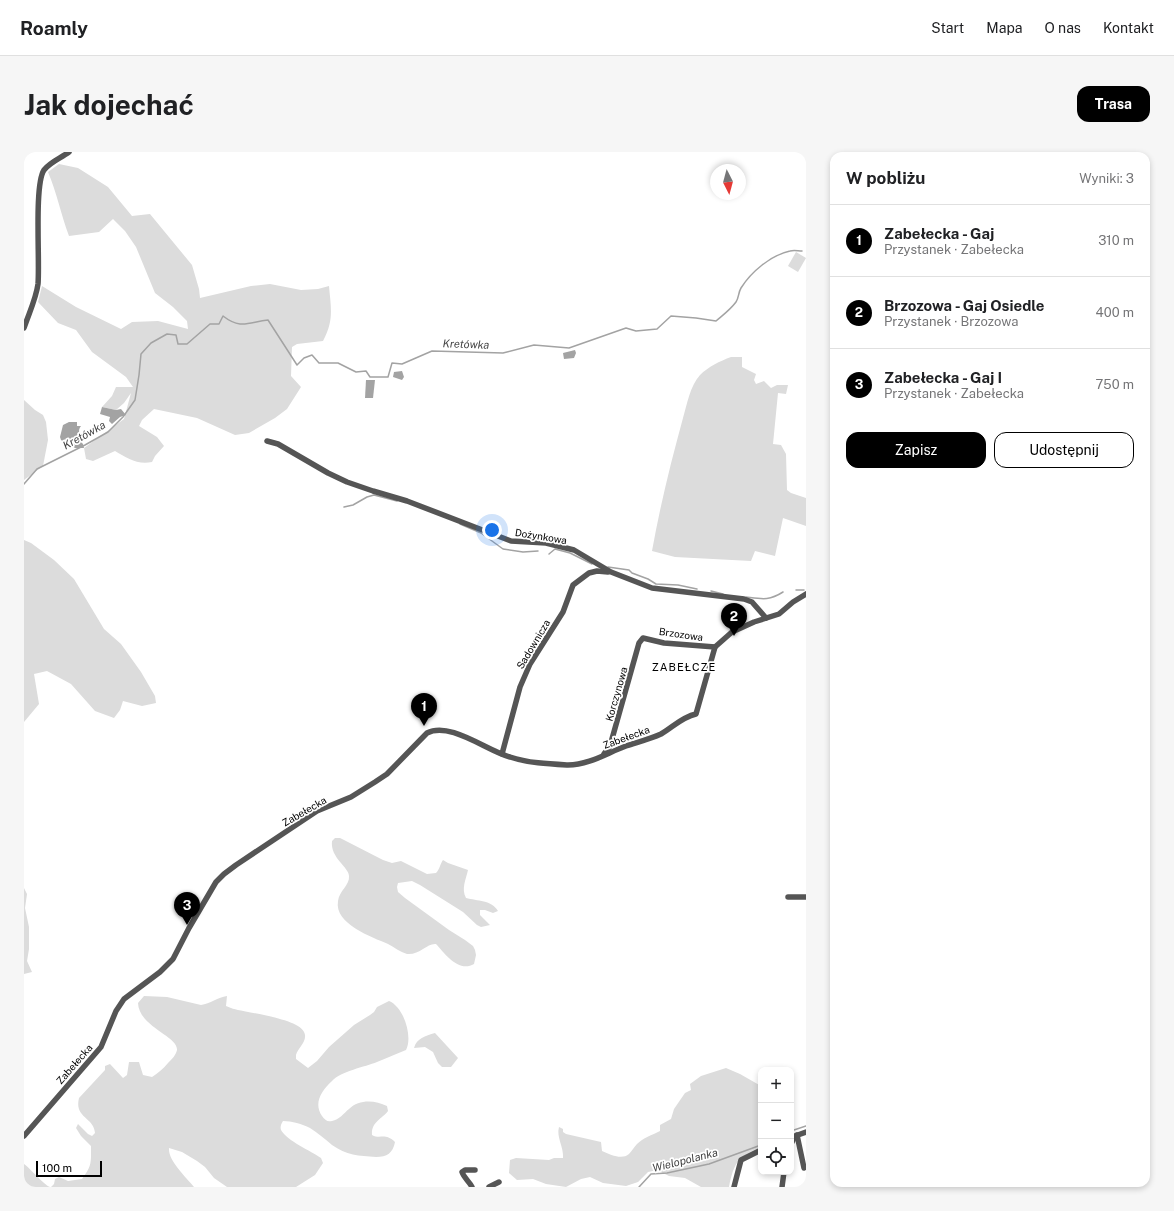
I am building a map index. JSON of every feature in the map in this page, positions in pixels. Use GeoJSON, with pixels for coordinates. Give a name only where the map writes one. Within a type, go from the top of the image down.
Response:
{"type":"FeatureCollection","features":[{"type":"Feature","properties":{"kind":"street"},"geometry":{"type":"LineString","coordinates":[[24,328],[38,284],[39,195],[41,177],[44,170],[69,152]]}},
{"type":"Feature","properties":{"kind":"street","name":"Dożynkowa"},"geometry":{"type":"LineString","coordinates":[[268,441],[278,444],[328,473],[347,482],[414,503],[511,540],[546,544],[574,550],[611,572],[660,590],[744,599],[752,602],[766,618]]}},
{"type":"Feature","properties":{"kind":"street","name":"Sadownicza"},"geometry":{"type":"LineString","coordinates":[[502,754],[520,687],[530,664],[563,612],[573,585],[589,573],[597,571],[611,572]]}},
{"type":"Feature","properties":{"kind":"street","name":"Brzozowa"},"geometry":{"type":"LineString","coordinates":[[643,638],[664,643],[715,647],[732,632],[754,622],[779,614],[793,602],[806,594]]}},
{"type":"Feature","properties":{"kind":"street","name":"Korczynowa"},"geometry":{"type":"LineString","coordinates":[[604,755],[610,746],[639,643],[643,638]]}},
{"type":"Feature","properties":{"kind":"street","name":"Zabełecka"},"geometry":{"type":"LineString","coordinates":[[24,1136],[101,1047],[116,1011],[124,999],[160,972],[173,959],[206,897],[216,882],[224,874],[317,811],[351,797],[387,774],[427,733],[432,731],[440,730],[453,732],[510,757],[529,761],[574,765],[590,761],[659,734],[682,719],[696,714],[715,647]]}},
{"type":"Feature","properties":{"kind":"street"},"geometry":{"type":"LineString","coordinates":[[788,897],[806,897]]}},
{"type":"Feature","properties":{"kind":"street"},"geometry":{"type":"LineString","coordinates":[[804,1168],[794,1136],[806,1132]]}},
{"type":"Feature","properties":{"kind":"street"},"geometry":{"type":"LineString","coordinates":[[734,1187],[741,1160],[758,1152]]}},
{"type":"Feature","properties":{"kind":"street"},"geometry":{"type":"LineString","coordinates":[[472,1187],[463,1176],[462,1172],[465,1170],[475,1170]]}},
{"type":"Feature","properties":{"kind":"street"},"geometry":{"type":"LineString","coordinates":[[782,1187],[784,1175]]}},
{"type":"Feature","properties":{"kind":"street"},"geometry":{"type":"LineString","coordinates":[[489,1187],[499,1182]]}},
{"type":"Feature","properties":{"kind":"shaded area"},"geometry":{"type":"Polygon","coordinates":[[[59,164],[78,168],[108,187],[132,216],[150,214],[192,265],[200,298],[251,286],[270,284],[301,290],[318,289],[329,286],[331,314],[329,327],[323,341],[297,344],[292,347],[291,376],[301,387],[287,409],[275,418],[249,433],[235,435],[197,418],[154,409],[142,420],[139,426],[157,437],[164,446],[152,462],[137,462],[115,451],[93,461],[86,459],[84,448],[124,419],[131,393],[124,403],[116,410],[102,407],[112,396],[116,387],[133,387],[126,377],[92,352],[76,330],[58,323],[38,302],[42,286],[76,307],[121,329],[132,322],[158,321],[188,329],[187,321],[173,307],[155,293],[136,247],[125,231],[113,219],[99,232],[69,236],[48,172],[59,164]]]}},
{"type":"Feature","properties":{"kind":"shaded area"},"geometry":{"type":"Polygon","coordinates":[[[796,252],[806,258],[798,272],[788,266],[796,252]]]}},
{"type":"Feature","properties":{"kind":"shaded area"},"geometry":{"type":"Polygon","coordinates":[[[575,350],[576,353],[574,358],[564,359],[563,353],[575,350]]]}},
{"type":"Feature","properties":{"kind":"shaded area"},"geometry":{"type":"Polygon","coordinates":[[[731,357],[742,357],[742,367],[756,374],[754,380],[756,384],[764,381],[771,388],[777,385],[788,385],[786,394],[778,393],[773,444],[781,445],[786,454],[787,490],[791,493],[806,498],[806,526],[783,518],[775,556],[755,551],[751,561],[675,557],[652,551],[670,468],[691,390],[703,372],[714,364],[731,357]]]}},
{"type":"Feature","properties":{"kind":"shaded area"},"geometry":{"type":"Polygon","coordinates":[[[402,371],[404,377],[402,380],[393,377],[394,372],[402,371]]]}},
{"type":"Feature","properties":{"kind":"shaded area"},"geometry":{"type":"Polygon","coordinates":[[[366,380],[375,380],[373,398],[365,398],[366,380]]]}},
{"type":"Feature","properties":{"kind":"shaded area"},"geometry":{"type":"Polygon","coordinates":[[[24,400],[43,415],[46,422],[48,440],[43,466],[24,480],[24,400]]]}},
{"type":"Feature","properties":{"kind":"shaded area"},"geometry":{"type":"Polygon","coordinates":[[[102,407],[116,410],[121,409],[126,415],[120,417],[112,424],[109,421],[110,417],[100,414],[102,407]]]}},
{"type":"Feature","properties":{"kind":"shaded area"},"geometry":{"type":"Polygon","coordinates":[[[69,422],[77,422],[77,426],[81,426],[79,431],[83,439],[81,442],[84,448],[75,448],[72,446],[73,442],[67,444],[61,440],[60,437],[63,425],[69,422]]]}},
{"type":"Feature","properties":{"kind":"shaded area"},"geometry":{"type":"Polygon","coordinates":[[[24,540],[31,543],[54,560],[74,579],[104,629],[121,644],[141,672],[155,696],[156,703],[142,706],[123,701],[120,710],[114,718],[95,711],[71,684],[47,671],[34,674],[39,704],[24,722],[24,540]]]}},
{"type":"Feature","properties":{"kind":"shaded area"},"geometry":{"type":"Polygon","coordinates":[[[335,838],[340,838],[383,860],[392,863],[401,861],[427,874],[436,873],[443,860],[468,870],[464,888],[466,898],[488,903],[495,907],[498,911],[493,913],[480,910],[480,915],[490,925],[481,927],[477,925],[463,912],[412,881],[398,883],[397,887],[398,892],[405,898],[473,946],[476,955],[474,964],[463,966],[458,964],[448,957],[436,944],[430,945],[416,953],[407,954],[364,933],[348,923],[338,909],[338,901],[340,894],[348,882],[349,876],[346,869],[336,857],[332,847],[332,841],[335,838]]]}},
{"type":"Feature","properties":{"kind":"shaded area"},"geometry":{"type":"Polygon","coordinates":[[[24,888],[27,894],[25,908],[29,927],[29,949],[27,961],[32,972],[24,974],[24,888]]]}},
{"type":"Feature","properties":{"kind":"shaded area"},"geometry":{"type":"Polygon","coordinates":[[[144,996],[167,997],[201,1005],[227,996],[226,1006],[285,1020],[295,1024],[302,1029],[305,1035],[304,1041],[297,1052],[296,1059],[308,1068],[317,1061],[329,1047],[354,1025],[374,1012],[377,1007],[389,1001],[394,1004],[403,1016],[408,1030],[408,1044],[406,1050],[347,1072],[336,1078],[322,1093],[318,1106],[323,1117],[330,1121],[337,1119],[357,1103],[372,1102],[387,1106],[388,1111],[373,1127],[372,1135],[378,1137],[388,1137],[391,1139],[395,1142],[393,1149],[389,1154],[380,1157],[353,1154],[342,1151],[304,1125],[283,1121],[281,1124],[281,1130],[284,1134],[294,1142],[321,1158],[323,1163],[315,1175],[296,1187],[227,1187],[214,1178],[205,1167],[197,1161],[182,1152],[169,1148],[169,1153],[174,1163],[194,1187],[51,1187],[54,1184],[55,1179],[59,1177],[68,1181],[82,1179],[88,1170],[91,1160],[91,1146],[81,1136],[76,1128],[78,1124],[88,1134],[92,1136],[95,1133],[94,1128],[79,1110],[79,1098],[105,1070],[105,1066],[110,1064],[123,1078],[127,1075],[129,1062],[139,1062],[143,1075],[152,1077],[176,1054],[176,1045],[151,1025],[140,1011],[138,1003],[144,996]]]}},
{"type":"Feature","properties":{"kind":"shaded area"},"geometry":{"type":"Polygon","coordinates":[[[435,1033],[458,1058],[451,1067],[442,1067],[438,1063],[433,1052],[425,1047],[414,1048],[419,1040],[425,1036],[435,1033]]]}},
{"type":"Feature","properties":{"kind":"shaded area"},"geometry":{"type":"Polygon","coordinates":[[[726,1068],[758,1084],[758,1148],[742,1157],[738,1161],[729,1187],[701,1187],[685,1178],[669,1176],[657,1170],[648,1172],[638,1182],[626,1186],[603,1183],[590,1177],[581,1179],[566,1187],[546,1184],[533,1179],[517,1180],[509,1173],[510,1160],[516,1158],[549,1160],[554,1158],[563,1158],[558,1135],[559,1127],[563,1129],[563,1132],[566,1134],[601,1142],[602,1151],[605,1153],[623,1157],[626,1156],[639,1142],[660,1131],[660,1125],[671,1119],[674,1109],[685,1093],[691,1090],[690,1084],[701,1076],[726,1068]]]}},
{"type":"Feature","properties":{"kind":"shaded area"},"geometry":{"type":"Polygon","coordinates":[[[24,1164],[44,1183],[50,1187],[24,1187],[24,1164]]]}},
{"type":"Feature","properties":{"kind":"waterway","name":"Kretówka"},"geometry":{"type":"LineString","coordinates":[[24,484],[37,469],[108,432],[123,417],[135,400],[141,354],[151,343],[167,334],[176,335],[178,344],[187,344],[210,324],[219,324],[223,316],[235,323],[240,324],[268,320],[297,365],[304,358],[312,355],[319,363],[338,363],[356,372],[366,371],[370,377],[388,377],[392,363],[402,364],[432,351],[503,353],[534,345],[569,348],[626,328],[636,331],[657,329],[671,316],[716,321],[734,305],[745,282],[762,265],[783,253],[802,251]]}},
{"type":"Feature","properties":{"kind":"waterway"},"geometry":{"type":"LineString","coordinates":[[344,507],[353,505],[367,497],[374,495],[397,501]]}},
{"type":"Feature","properties":{"kind":"waterway"},"geometry":{"type":"LineString","coordinates":[[460,524],[481,533],[503,549],[523,552],[538,551]]}},
{"type":"Feature","properties":{"kind":"waterway"},"geometry":{"type":"LineString","coordinates":[[549,554],[555,549],[570,553],[592,564]]}},
{"type":"Feature","properties":{"kind":"waterway"},"geometry":{"type":"LineString","coordinates":[[608,567],[629,570],[632,573],[648,579],[656,584],[678,585],[697,589]]}},
{"type":"Feature","properties":{"kind":"waterway"},"geometry":{"type":"LineString","coordinates":[[796,590],[804,590]]}},
{"type":"Feature","properties":{"kind":"waterway"},"geometry":{"type":"LineString","coordinates":[[711,591],[723,594]]}},
{"type":"Feature","properties":{"kind":"waterway"},"geometry":{"type":"LineString","coordinates":[[746,597],[765,599],[774,597],[783,592]]}},
{"type":"Feature","properties":{"kind":"waterway","name":"Wielopolanka"},"geometry":{"type":"LineString","coordinates":[[794,1130],[806,1126]]}},
{"type":"Feature","properties":{"kind":"waterway","name":"Wielopolanka"},"geometry":{"type":"LineString","coordinates":[[639,1187],[651,1174],[667,1173],[709,1164],[758,1146]]}},
{"type":"Feature","properties":{"kind":"place","name":"Brzozowa - Gaj Osiedle"},"geometry":{"type":"Point","coordinates":[734,636]}},
{"type":"Feature","properties":{"kind":"place","name":"Zabełecka - Gaj"},"geometry":{"type":"Point","coordinates":[424,726]}},
{"type":"Feature","properties":{"kind":"place","name":"Zabełecka - Gaj I"},"geometry":{"type":"Point","coordinates":[187,925]}},
{"type":"Feature","properties":{"kind":"district","name":"ZABEŁCZE"},"geometry":{"type":"Point","coordinates":[684,667]}}]}
